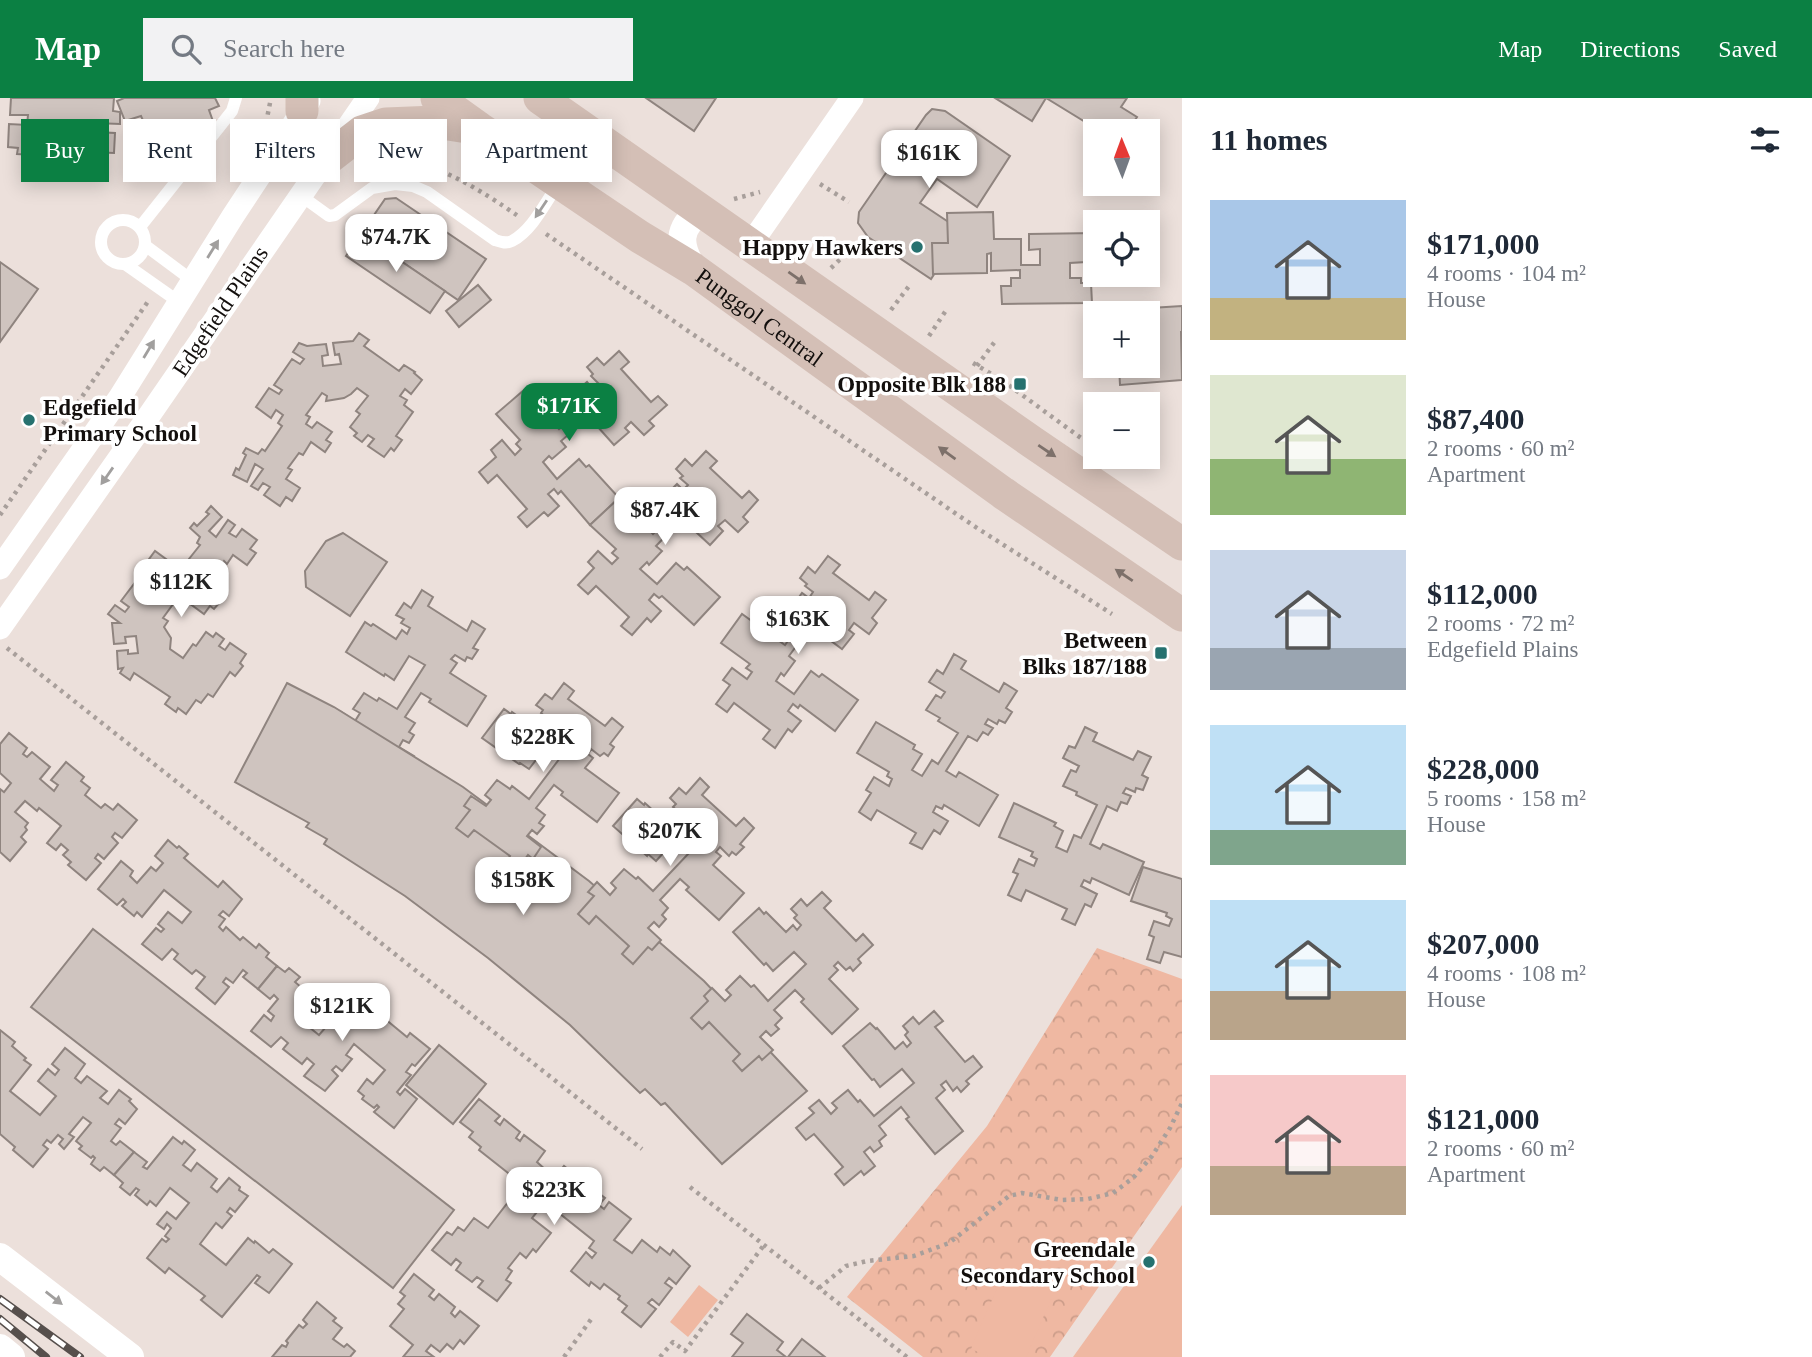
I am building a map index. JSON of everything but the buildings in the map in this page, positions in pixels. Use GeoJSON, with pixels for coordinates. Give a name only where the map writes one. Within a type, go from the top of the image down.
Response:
{"type":"FeatureCollection","features":[{"type":"Feature","properties":{"kind":"main road","name":"Punggol Central"},"geometry":{"type":"LineString","coordinates":[[437,98],[465,119]]}},
{"type":"Feature","properties":{"kind":"main road"},"geometry":{"type":"LineString","coordinates":[[540,98],[1182,544]]}},
{"type":"Feature","properties":{"kind":"main road"},"geometry":{"type":"LineString","coordinates":[[340,149],[362,132],[386,124],[435,122],[461,127]]}},
{"type":"Feature","properties":{"kind":"main road","name":"Punggol Central"},"geometry":{"type":"LineString","coordinates":[[559,182],[693,269],[1003,493],[1182,615]]}},
{"type":"Feature","properties":{"kind":"street","name":"Edgefield Plains"},"geometry":{"type":"LineString","coordinates":[[340,138],[368,98]]}},
{"type":"Feature","properties":{"kind":"street"},"geometry":{"type":"LineString","coordinates":[[750,245],[852,98]]}},
{"type":"Feature","properties":{"kind":"street","name":"Edgefield Plains"},"geometry":{"type":"LineString","coordinates":[[0,568],[120,397],[305,102]]}},
{"type":"Feature","properties":{"kind":"street","name":"Edgefield Plains"},"geometry":{"type":"LineString","coordinates":[[3,638],[146,420],[309,182]]}},
{"type":"Feature","properties":{"kind":"street"},"geometry":{"type":"LineString","coordinates":[[693,269],[682,249],[682,237],[685,225],[701,211]]}},
{"type":"Feature","properties":{"kind":"street"},"geometry":{"type":"LineString","coordinates":[[0,1256],[130,1357]]}},
{"type":"Feature","properties":{"kind":"street"},"geometry":{"type":"LineString","coordinates":[[0,1348],[11,1357]]}},
{"type":"Feature","properties":{"kind":"lane"},"geometry":{"type":"LineString","coordinates":[[140,227],[232,111],[236,98]]}},
{"type":"Feature","properties":{"kind":"lane"},"geometry":{"type":"LineString","coordinates":[[300,195],[329,216],[372,188],[395,184],[413,186],[427,192],[495,240],[504,243],[511,242],[530,224],[559,182]]}},
{"type":"Feature","properties":{"kind":"lane"},"geometry":{"type":"LineString","coordinates":[[125,264],[142,255],[146,246],[140,227],[132,221],[122,219],[112,222],[101,239],[107,257],[125,264],[179,302]]}},
{"type":"Feature","properties":{"kind":"lane"},"geometry":{"type":"LineString","coordinates":[[146,246],[193,281]]}},
{"type":"Feature","properties":{"kind":"path"},"geometry":{"type":"LineString","coordinates":[[267,119],[271,98]]}},
{"type":"Feature","properties":{"kind":"path"},"geometry":{"type":"LineString","coordinates":[[447,174],[479,189],[977,528],[1112,614]]}},
{"type":"Feature","properties":{"kind":"path"},"geometry":{"type":"LineString","coordinates":[[819,184],[849,202]]}},
{"type":"Feature","properties":{"kind":"path"},"geometry":{"type":"LineString","coordinates":[[828,271],[851,249]]}},
{"type":"Feature","properties":{"kind":"path"},"geometry":{"type":"LineString","coordinates":[[890,311],[909,286]]}},
{"type":"Feature","properties":{"kind":"path"},"geometry":{"type":"LineString","coordinates":[[0,515],[158,287]]}},
{"type":"Feature","properties":{"kind":"path"},"geometry":{"type":"LineString","coordinates":[[929,336],[947,309]]}},
{"type":"Feature","properties":{"kind":"path"},"geometry":{"type":"LineString","coordinates":[[977,366],[996,340]]}},
{"type":"Feature","properties":{"kind":"path"},"geometry":{"type":"LineString","coordinates":[[3,638],[642,1149]]}},
{"type":"Feature","properties":{"kind":"path"},"geometry":{"type":"LineString","coordinates":[[819,1288],[846,1266],[914,1256],[949,1243],[1009,1196],[1022,1193],[1062,1200],[1088,1199],[1113,1193],[1133,1178],[1152,1156],[1182,1103]]}},
{"type":"Feature","properties":{"kind":"path"},"geometry":{"type":"LineString","coordinates":[[690,1187],[907,1357]]}},
{"type":"Feature","properties":{"kind":"path"},"geometry":{"type":"LineString","coordinates":[[660,1357],[673,1342],[685,1351],[764,1245]]}},
{"type":"Feature","properties":{"kind":"path"},"geometry":{"type":"LineString","coordinates":[[564,1357],[592,1318]]}},
{"type":"Feature","properties":{"kind":"green space"},"geometry":{"type":"Polygon","coordinates":[[[1097,948],[1182,979],[1182,1167],[1050,1357],[923,1357],[847,1297],[987,1126],[1097,948]]]}},
{"type":"Feature","properties":{"kind":"green space","name":"Greendale Secondary School"},"geometry":{"type":"Polygon","coordinates":[[[1182,1205],[1182,1357],[1073,1357],[1182,1205]]]}},
{"type":"Feature","properties":{"kind":"green space"},"geometry":{"type":"Polygon","coordinates":[[[1006,1267],[1056,1288],[1026,1357],[990,1357],[971,1349],[1006,1267]]]}},
{"type":"Feature","properties":{"kind":"green space"},"geometry":{"type":"Polygon","coordinates":[[[699,1285],[718,1300],[688,1337],[670,1322],[699,1285]]]}},
{"type":"Feature","properties":{"kind":"railway"},"geometry":{"type":"LineString","coordinates":[[0,1299],[80,1357]]}},
{"type":"Feature","properties":{"kind":"railway"},"geometry":{"type":"LineString","coordinates":[[0,1319],[46,1357]]}},
{"type":"Feature","properties":{"kind":"place","name":"Happy Hawkers"},"geometry":{"type":"Point","coordinates":[917,247]}},
{"type":"Feature","properties":{"kind":"place","name":"Opposite Blk 188"},"geometry":{"type":"Point","coordinates":[1020,384]}},
{"type":"Feature","properties":{"kind":"place","name":"Edgefield Primary School"},"geometry":{"type":"Point","coordinates":[29,420]}},
{"type":"Feature","properties":{"kind":"place","name":"Between Blks 187/188"},"geometry":{"type":"Point","coordinates":[1161,653]}},
{"type":"Feature","properties":{"kind":"place","name":"Greendale Secondary School"},"geometry":{"type":"Point","coordinates":[1149,1262]}}]}
